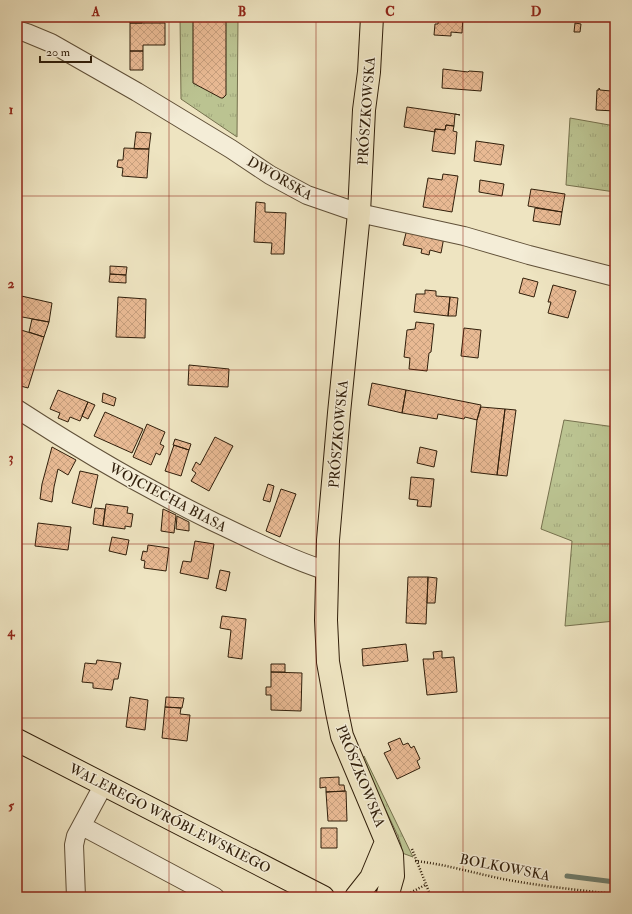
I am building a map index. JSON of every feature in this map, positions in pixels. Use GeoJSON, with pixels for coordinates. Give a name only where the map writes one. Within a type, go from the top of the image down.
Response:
{"type":"FeatureCollection","features":[{"type":"Feature","properties":{"kind":"main road","name":"PRÓSZKOWSKA"},"geometry":{"type":"LineString","coordinates":[[372,17],[369,72],[364,110],[359,213],[339,412],[326,571],[326,620],[328,662],[342,736],[380,823],[396,847],[393,876],[387,897]]}},
{"type":"Feature","properties":{"kind":"main road","name":"WALEREGO WRÓBLEWSKIEGO"},"geometry":{"type":"LineString","coordinates":[[17,740],[323,897]]}},
{"type":"Feature","properties":{"kind":"main road","name":"PRÓSZKOWSKA"},"geometry":{"type":"LineString","coordinates":[[356,897],[396,847]]}},
{"type":"Feature","properties":{"kind":"street","name":"DWORSKA"},"geometry":{"type":"LineString","coordinates":[[17,30],[51,43],[137,92],[231,149],[270,175],[307,195],[359,213],[464,236],[536,257],[615,277]]}},
{"type":"Feature","properties":{"kind":"street","name":"WOJCIECHA BIASA"},"geometry":{"type":"LineString","coordinates":[[17,409],[101,462],[176,503],[270,550],[326,571]]}},
{"type":"Feature","properties":{"kind":"street"},"geometry":{"type":"LineString","coordinates":[[76,897],[74,845],[76,836],[104,784]]}},
{"type":"Feature","properties":{"kind":"street"},"geometry":{"type":"LineString","coordinates":[[82,826],[193,892],[215,897]]}},
{"type":"Feature","properties":{"kind":"path","name":"BOLKOWSKA"},"geometry":{"type":"LineString","coordinates":[[396,847],[402,860],[416,861],[502,879],[615,894]]}},
{"type":"Feature","properties":{"kind":"path"},"geometry":{"type":"LineString","coordinates":[[396,847],[416,861],[431,897]]}},
{"type":"Feature","properties":{"kind":"path"},"geometry":{"type":"LineString","coordinates":[[403,897],[425,885]]}},
{"type":"Feature","properties":{"kind":"green space"},"geometry":{"type":"Polygon","coordinates":[[[180,17],[238,17],[237,137],[181,99],[180,17]]]}},
{"type":"Feature","properties":{"kind":"green space"},"geometry":{"type":"Polygon","coordinates":[[[570,118],[615,126],[615,192],[566,185],[570,118]]]}},
{"type":"Feature","properties":{"kind":"green space"},"geometry":{"type":"Polygon","coordinates":[[[564,420],[615,427],[615,621],[565,626],[572,541],[541,529],[564,420]]]}},
{"type":"Feature","properties":{"kind":"green space"},"geometry":{"type":"Polygon","coordinates":[[[364,756],[413,857],[402,853],[398,836],[363,762],[364,756]]]}},
{"type":"Feature","properties":{"kind":"building"},"geometry":{"type":"Polygon","coordinates":[[[129,17],[142,17],[142,23],[130,23],[129,17]]]}},
{"type":"Feature","properties":{"kind":"building"},"geometry":{"type":"Polygon","coordinates":[[[193,17],[226,17],[226,95],[223,98],[193,83],[193,17]]]}},
{"type":"Feature","properties":{"kind":"building"},"geometry":{"type":"Polygon","coordinates":[[[439,17],[463,17],[462,33],[451,32],[451,36],[434,35],[435,24],[438,24],[439,17]]]}},
{"type":"Feature","properties":{"kind":"building"},"geometry":{"type":"Polygon","coordinates":[[[130,23],[165,23],[165,45],[143,45],[143,51],[130,51],[130,23]]]}},
{"type":"Feature","properties":{"kind":"building"},"geometry":{"type":"Polygon","coordinates":[[[575,23],[581,24],[580,32],[574,32],[575,23]]]}},
{"type":"Feature","properties":{"kind":"building"},"geometry":{"type":"Polygon","coordinates":[[[130,51],[143,51],[143,70],[130,70],[130,51]]]}},
{"type":"Feature","properties":{"kind":"building"},"geometry":{"type":"Polygon","coordinates":[[[443,69],[483,72],[481,91],[442,88],[443,69]]]}},
{"type":"Feature","properties":{"kind":"building"},"geometry":{"type":"Polygon","coordinates":[[[599,88],[600,90],[615,91],[615,111],[596,110],[597,90],[599,90],[599,88]]]}},
{"type":"Feature","properties":{"kind":"building"},"geometry":{"type":"Polygon","coordinates":[[[407,107],[455,114],[454,126],[446,125],[445,130],[435,129],[435,132],[404,127],[407,107]]]}},
{"type":"Feature","properties":{"kind":"building"},"geometry":{"type":"Polygon","coordinates":[[[446,125],[454,126],[453,131],[457,132],[455,154],[432,151],[435,129],[445,130],[446,125]]]}},
{"type":"Feature","properties":{"kind":"building"},"geometry":{"type":"Polygon","coordinates":[[[136,132],[151,133],[149,149],[134,149],[136,132]]]}},
{"type":"Feature","properties":{"kind":"building"},"geometry":{"type":"Polygon","coordinates":[[[476,141],[504,145],[501,165],[474,161],[476,141]]]}},
{"type":"Feature","properties":{"kind":"building"},"geometry":{"type":"Polygon","coordinates":[[[124,148],[149,149],[147,178],[122,176],[123,168],[117,167],[118,160],[123,160],[124,148]]]}},
{"type":"Feature","properties":{"kind":"building"},"geometry":{"type":"Polygon","coordinates":[[[443,174],[458,176],[452,212],[423,207],[428,178],[442,180],[443,174]]]}},
{"type":"Feature","properties":{"kind":"building"},"geometry":{"type":"Polygon","coordinates":[[[480,180],[504,184],[502,196],[479,192],[480,180]]]}},
{"type":"Feature","properties":{"kind":"building"},"geometry":{"type":"Polygon","coordinates":[[[531,189],[565,194],[562,212],[528,206],[531,189]]]}},
{"type":"Feature","properties":{"kind":"building"},"geometry":{"type":"Polygon","coordinates":[[[256,202],[265,203],[265,212],[286,213],[284,254],[271,254],[272,243],[254,242],[256,202]]]}},
{"type":"Feature","properties":{"kind":"building"},"geometry":{"type":"Polygon","coordinates":[[[535,208],[562,212],[560,225],[533,221],[535,208]]]}},
{"type":"Feature","properties":{"kind":"building"},"geometry":{"type":"Polygon","coordinates":[[[407,229],[444,237],[441,253],[430,250],[429,255],[421,253],[422,249],[403,245],[407,229]]]}},
{"type":"Feature","properties":{"kind":"building"},"geometry":{"type":"Polygon","coordinates":[[[110,266],[127,267],[126,275],[110,274],[110,266]]]}},
{"type":"Feature","properties":{"kind":"building"},"geometry":{"type":"Polygon","coordinates":[[[110,274],[126,275],[126,283],[109,282],[110,274]]]}},
{"type":"Feature","properties":{"kind":"building"},"geometry":{"type":"Polygon","coordinates":[[[523,278],[538,282],[534,297],[519,293],[523,278]]]}},
{"type":"Feature","properties":{"kind":"building"},"geometry":{"type":"Polygon","coordinates":[[[553,285],[576,291],[568,318],[548,313],[551,302],[548,302],[553,285]]]}},
{"type":"Feature","properties":{"kind":"building"},"geometry":{"type":"Polygon","coordinates":[[[425,290],[436,291],[436,296],[450,297],[448,316],[414,312],[416,294],[425,294],[425,290]]]}},
{"type":"Feature","properties":{"kind":"building"},"geometry":{"type":"Polygon","coordinates":[[[17,295],[52,303],[49,322],[17,316],[17,295]]]}},
{"type":"Feature","properties":{"kind":"building"},"geometry":{"type":"Polygon","coordinates":[[[118,297],[146,299],[145,338],[116,337],[118,297]]]}},
{"type":"Feature","properties":{"kind":"building"},"geometry":{"type":"Polygon","coordinates":[[[450,297],[458,298],[456,316],[448,316],[450,297]]]}},
{"type":"Feature","properties":{"kind":"building"},"geometry":{"type":"Polygon","coordinates":[[[32,319],[49,322],[44,337],[29,332],[32,319]]]}},
{"type":"Feature","properties":{"kind":"building"},"geometry":{"type":"Polygon","coordinates":[[[416,322],[434,324],[427,371],[409,369],[410,358],[404,357],[407,330],[415,329],[416,322]]]}},
{"type":"Feature","properties":{"kind":"building"},"geometry":{"type":"Polygon","coordinates":[[[464,328],[481,330],[478,358],[461,356],[464,328]]]}},
{"type":"Feature","properties":{"kind":"building"},"geometry":{"type":"Polygon","coordinates":[[[21,330],[44,337],[28,388],[17,385],[17,345],[21,330]]]}},
{"type":"Feature","properties":{"kind":"building"},"geometry":{"type":"Polygon","coordinates":[[[189,365],[229,369],[228,387],[188,385],[189,365]]]}},
{"type":"Feature","properties":{"kind":"building"},"geometry":{"type":"Polygon","coordinates":[[[372,383],[406,390],[402,413],[368,405],[372,383]]]}},
{"type":"Feature","properties":{"kind":"building"},"geometry":{"type":"Polygon","coordinates":[[[58,390],[88,402],[80,421],[70,417],[68,422],[58,418],[60,413],[50,409],[58,390]]]}},
{"type":"Feature","properties":{"kind":"building"},"geometry":{"type":"Polygon","coordinates":[[[406,390],[481,405],[477,420],[438,414],[437,419],[402,413],[406,390]]]}},
{"type":"Feature","properties":{"kind":"building"},"geometry":{"type":"Polygon","coordinates":[[[103,393],[116,398],[114,406],[102,402],[103,393]]]}},
{"type":"Feature","properties":{"kind":"building"},"geometry":{"type":"Polygon","coordinates":[[[88,402],[95,405],[88,419],[82,416],[88,402]]]}},
{"type":"Feature","properties":{"kind":"building"},"geometry":{"type":"Polygon","coordinates":[[[481,407],[505,409],[497,475],[471,472],[477,420],[481,407]]]}},
{"type":"Feature","properties":{"kind":"building"},"geometry":{"type":"Polygon","coordinates":[[[505,409],[516,410],[507,476],[497,475],[505,409]]]}},
{"type":"Feature","properties":{"kind":"building"},"geometry":{"type":"Polygon","coordinates":[[[105,412],[143,429],[132,453],[94,436],[105,412]]]}},
{"type":"Feature","properties":{"kind":"building"},"geometry":{"type":"Polygon","coordinates":[[[147,424],[165,432],[160,444],[164,446],[160,455],[156,453],[151,465],[133,457],[147,424]]]}},
{"type":"Feature","properties":{"kind":"building"},"geometry":{"type":"Polygon","coordinates":[[[215,437],[233,446],[209,491],[191,481],[196,473],[192,470],[196,462],[200,465],[215,437]]]}},
{"type":"Feature","properties":{"kind":"building"},"geometry":{"type":"Polygon","coordinates":[[[175,439],[191,444],[189,450],[173,445],[175,439]]]}},
{"type":"Feature","properties":{"kind":"building"},"geometry":{"type":"Polygon","coordinates":[[[174,445],[189,450],[181,476],[165,471],[174,445]]]}},
{"type":"Feature","properties":{"kind":"building"},"geometry":{"type":"Polygon","coordinates":[[[52,447],[76,460],[68,475],[58,469],[52,502],[40,499],[42,484],[52,447]]]}},
{"type":"Feature","properties":{"kind":"building"},"geometry":{"type":"Polygon","coordinates":[[[420,447],[437,451],[434,467],[417,463],[420,447]]]}},
{"type":"Feature","properties":{"kind":"building"},"geometry":{"type":"Polygon","coordinates":[[[80,471],[98,475],[91,508],[72,503],[80,471]]]}},
{"type":"Feature","properties":{"kind":"building"},"geometry":{"type":"Polygon","coordinates":[[[411,477],[434,479],[431,507],[417,506],[418,500],[409,499],[411,477]]]}},
{"type":"Feature","properties":{"kind":"building"},"geometry":{"type":"Polygon","coordinates":[[[268,484],[274,486],[270,502],[263,500],[268,484]]]}},
{"type":"Feature","properties":{"kind":"building"},"geometry":{"type":"Polygon","coordinates":[[[281,489],[296,494],[280,537],[266,531],[281,489]]]}},
{"type":"Feature","properties":{"kind":"building"},"geometry":{"type":"Polygon","coordinates":[[[106,504],[128,507],[127,513],[133,514],[131,527],[125,526],[125,529],[103,526],[106,504]]]}},
{"type":"Feature","properties":{"kind":"building"},"geometry":{"type":"Polygon","coordinates":[[[95,508],[105,509],[103,526],[93,524],[95,508]]]}},
{"type":"Feature","properties":{"kind":"building"},"geometry":{"type":"Polygon","coordinates":[[[163,509],[176,515],[174,533],[161,531],[163,509]]]}},
{"type":"Feature","properties":{"kind":"building"},"geometry":{"type":"Polygon","coordinates":[[[177,516],[189,522],[189,531],[176,529],[177,516]]]}},
{"type":"Feature","properties":{"kind":"building"},"geometry":{"type":"Polygon","coordinates":[[[38,523],[71,527],[68,550],[35,546],[38,523]]]}},
{"type":"Feature","properties":{"kind":"building"},"geometry":{"type":"Polygon","coordinates":[[[112,537],[129,540],[126,555],[109,551],[112,537]]]}},
{"type":"Feature","properties":{"kind":"building"},"geometry":{"type":"Polygon","coordinates":[[[195,541],[214,544],[208,579],[180,573],[183,561],[191,562],[195,541]]]}},
{"type":"Feature","properties":{"kind":"building"},"geometry":{"type":"Polygon","coordinates":[[[148,545],[169,548],[166,571],[144,568],[145,561],[141,560],[143,551],[147,552],[148,545]]]}},
{"type":"Feature","properties":{"kind":"building"},"geometry":{"type":"Polygon","coordinates":[[[220,570],[230,572],[226,591],[216,588],[220,570]]]}},
{"type":"Feature","properties":{"kind":"building"},"geometry":{"type":"Polygon","coordinates":[[[408,577],[428,577],[426,624],[406,623],[408,577]]]}},
{"type":"Feature","properties":{"kind":"building"},"geometry":{"type":"Polygon","coordinates":[[[428,577],[437,578],[435,603],[427,603],[428,577]]]}},
{"type":"Feature","properties":{"kind":"building"},"geometry":{"type":"Polygon","coordinates":[[[222,616],[246,619],[242,659],[228,657],[231,630],[220,628],[222,616]]]}},
{"type":"Feature","properties":{"kind":"building"},"geometry":{"type":"Polygon","coordinates":[[[406,644],[408,661],[363,666],[362,649],[406,644]]]}},
{"type":"Feature","properties":{"kind":"building"},"geometry":{"type":"Polygon","coordinates":[[[442,651],[442,658],[454,657],[457,692],[427,695],[423,659],[434,659],[433,652],[442,651]]]}},
{"type":"Feature","properties":{"kind":"building"},"geometry":{"type":"Polygon","coordinates":[[[97,660],[121,663],[118,679],[114,679],[112,690],[93,688],[93,683],[82,682],[85,663],[96,664],[97,660]]]}},
{"type":"Feature","properties":{"kind":"building"},"geometry":{"type":"Polygon","coordinates":[[[271,664],[285,664],[285,672],[271,672],[271,664]]]}},
{"type":"Feature","properties":{"kind":"building"},"geometry":{"type":"Polygon","coordinates":[[[271,672],[302,673],[301,711],[271,710],[271,695],[266,695],[266,687],[271,687],[271,672]]]}},
{"type":"Feature","properties":{"kind":"building"},"geometry":{"type":"Polygon","coordinates":[[[130,697],[148,700],[145,730],[126,727],[130,697]]]}},
{"type":"Feature","properties":{"kind":"building"},"geometry":{"type":"Polygon","coordinates":[[[166,697],[184,698],[182,708],[165,707],[166,697]]]}},
{"type":"Feature","properties":{"kind":"building"},"geometry":{"type":"Polygon","coordinates":[[[165,707],[181,708],[180,714],[190,715],[187,741],[162,738],[165,707]]]}},
{"type":"Feature","properties":{"kind":"building"},"geometry":{"type":"Polygon","coordinates":[[[400,738],[403,745],[408,743],[411,748],[414,746],[420,759],[417,761],[420,768],[397,779],[384,753],[391,750],[388,743],[400,738]]]}},
{"type":"Feature","properties":{"kind":"building"},"geometry":{"type":"Polygon","coordinates":[[[339,777],[339,785],[344,785],[345,791],[326,792],[326,787],[320,788],[320,778],[339,777]]]}},
{"type":"Feature","properties":{"kind":"building"},"geometry":{"type":"Polygon","coordinates":[[[346,791],[347,821],[328,821],[326,792],[346,791]]]}},
{"type":"Feature","properties":{"kind":"building"},"geometry":{"type":"Polygon","coordinates":[[[321,828],[337,828],[337,848],[321,848],[321,828]]]}},
{"type":"Feature","properties":{"kind":"waterway"},"geometry":{"type":"LineString","coordinates":[[567,876],[615,882]]}}]}
